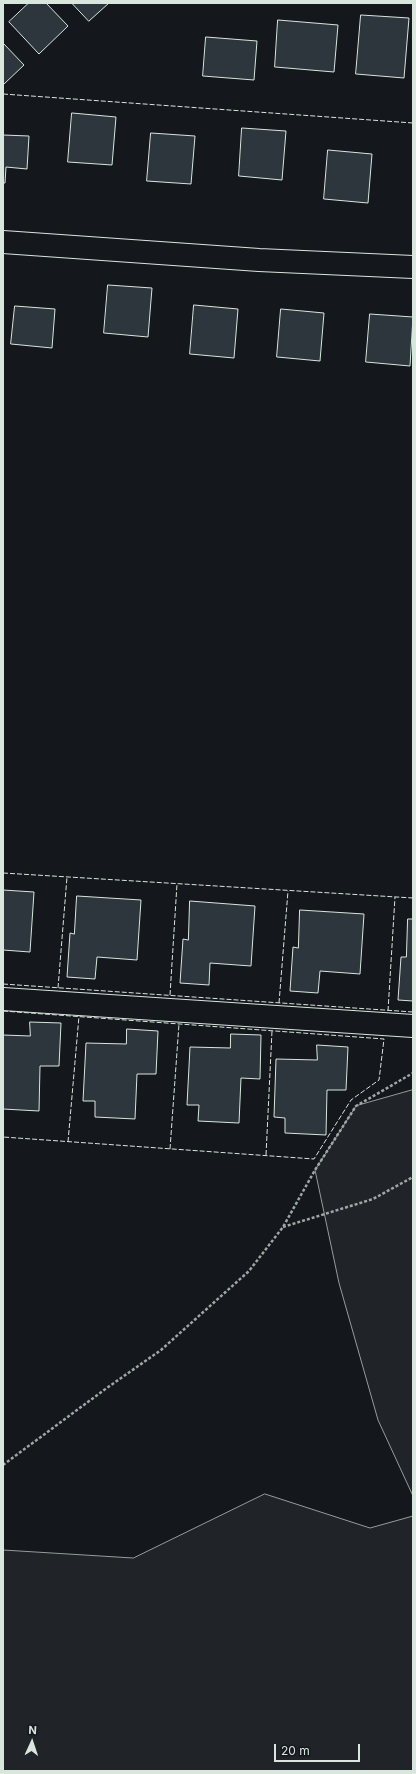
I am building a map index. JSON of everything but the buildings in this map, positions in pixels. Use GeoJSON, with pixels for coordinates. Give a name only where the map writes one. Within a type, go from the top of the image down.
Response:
{"type":"FeatureCollection","features":[{"type":"Feature","properties":{"kind":"street"},"geometry":{"type":"LineString","coordinates":[[3,242],[259,260],[413,267]]}},
{"type":"Feature","properties":{"kind":"street"},"geometry":{"type":"LineString","coordinates":[[3,999],[413,1026]]}},
{"type":"Feature","properties":{"kind":"path"},"geometry":{"type":"LineString","coordinates":[[3,1466],[104,1390],[161,1350],[250,1270],[283,1227],[315,1170],[356,1106],[413,1073]]}},
{"type":"Feature","properties":{"kind":"path"},"geometry":{"type":"LineString","coordinates":[[283,1227],[373,1199],[413,1177]]}},
{"type":"Feature","properties":{"kind":"shaded area"},"geometry":{"type":"Polygon","coordinates":[[[413,1090],[413,1496],[378,1420],[339,1283],[315,1170],[356,1106],[413,1090]]]}},
{"type":"Feature","properties":{"kind":"shaded area"},"geometry":{"type":"Polygon","coordinates":[[[265,1494],[370,1528],[413,1516],[413,1771],[3,1771],[3,1550],[133,1558],[265,1494]]]}},
{"type":"Feature","properties":{"kind":"fence"},"geometry":{"type":"LineString","coordinates":[[3,94],[413,123]]}},
{"type":"Feature","properties":{"kind":"fence"},"geometry":{"type":"LineString","coordinates":[[3,873],[413,898]]}},
{"type":"Feature","properties":{"kind":"fence"},"geometry":{"type":"LineString","coordinates":[[58,988],[67,877]]}},
{"type":"Feature","properties":{"kind":"fence"},"geometry":{"type":"LineString","coordinates":[[170,995],[177,884]]}},
{"type":"Feature","properties":{"kind":"fence"},"geometry":{"type":"LineString","coordinates":[[279,1003],[288,891]]}},
{"type":"Feature","properties":{"kind":"fence"},"geometry":{"type":"LineString","coordinates":[[388,1011],[395,897]]}},
{"type":"Feature","properties":{"kind":"fence"},"geometry":{"type":"LineString","coordinates":[[3,984],[413,1012]]}},
{"type":"Feature","properties":{"kind":"fence"},"geometry":{"type":"LineString","coordinates":[[3,1011],[384,1039],[379,1080],[351,1100],[314,1159],[3,1137]]}},
{"type":"Feature","properties":{"kind":"fence"},"geometry":{"type":"LineString","coordinates":[[68,1142],[79,1016]]}},
{"type":"Feature","properties":{"kind":"fence"},"geometry":{"type":"LineString","coordinates":[[170,1149],[179,1024]]}},
{"type":"Feature","properties":{"kind":"fence"},"geometry":{"type":"LineString","coordinates":[[266,1155],[272,1031]]}}]}
